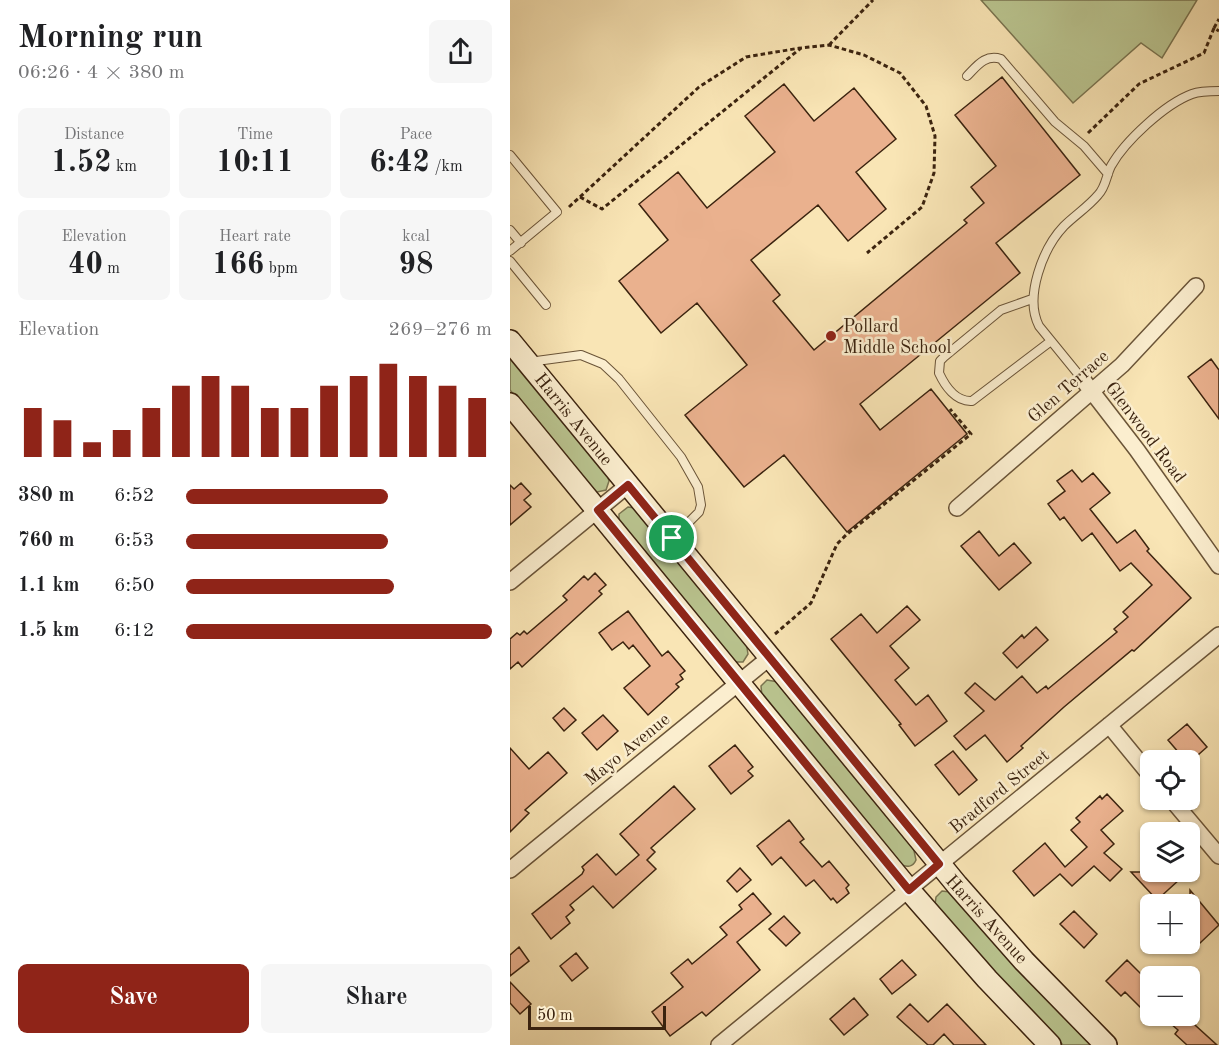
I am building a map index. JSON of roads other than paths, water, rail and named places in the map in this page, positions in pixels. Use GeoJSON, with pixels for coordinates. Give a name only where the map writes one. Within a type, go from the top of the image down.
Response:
{"type":"FeatureCollection","features":[{"type":"Feature","properties":{"kind":"street","name":"Glen Terrace"},"geometry":{"type":"LineString","coordinates":[[957,508],[1087,385],[1122,365],[1196,286]]}},
{"type":"Feature","properties":{"kind":"street","name":"Harris Avenue"},"geometry":{"type":"LineString","coordinates":[[510,341],[939,864],[1005,940],[1106,1045]]}},
{"type":"Feature","properties":{"kind":"street","name":"Glenwood Road"},"geometry":{"type":"LineString","coordinates":[[1087,385],[1137,450],[1219,566]]}},
{"type":"Feature","properties":{"kind":"street"},"geometry":{"type":"LineString","coordinates":[[510,404],[909,890],[987,979],[1050,1045]]}},
{"type":"Feature","properties":{"kind":"street"},"geometry":{"type":"LineString","coordinates":[[510,582],[628,485]]}},
{"type":"Feature","properties":{"kind":"street","name":"Bradford Street"},"geometry":{"type":"LineString","coordinates":[[719,1045],[1219,635]]}},
{"type":"Feature","properties":{"kind":"street","name":"Mayo Avenue"},"geometry":{"type":"LineString","coordinates":[[510,870],[739,683],[764,652]]}},
{"type":"Feature","properties":{"kind":"street"},"geometry":{"type":"LineString","coordinates":[[1109,725],[1140,763]]}},
{"type":"Feature","properties":{"kind":"street"},"geometry":{"type":"LineString","coordinates":[[1180,810],[1219,856]]}},
{"type":"Feature","properties":{"kind":"lane"},"geometry":{"type":"LineString","coordinates":[[967,76],[985,60],[1001,59],[1055,122],[1079,141],[1108,174]]}},
{"type":"Feature","properties":{"kind":"lane"},"geometry":{"type":"LineString","coordinates":[[1087,385],[1035,318],[1032,299],[1052,243],[1064,227],[1099,194],[1116,160],[1136,136],[1169,106],[1194,93],[1219,91]]}},
{"type":"Feature","properties":{"kind":"lane"},"geometry":{"type":"LineString","coordinates":[[510,155],[557,212],[510,251]]}},
{"type":"Feature","properties":{"kind":"lane"},"geometry":{"type":"LineString","coordinates":[[510,230],[520,243]]}},
{"type":"Feature","properties":{"kind":"lane"},"geometry":{"type":"LineString","coordinates":[[510,261],[546,305]]}},
{"type":"Feature","properties":{"kind":"lane"},"geometry":{"type":"LineString","coordinates":[[1032,299],[1001,310],[940,361],[939,373],[956,396],[972,401],[1051,341]]}},
{"type":"Feature","properties":{"kind":"lane"},"geometry":{"type":"LineString","coordinates":[[528,362],[581,355],[603,364],[619,379],[681,457],[698,487],[701,505],[699,512],[672,538]]}},
{"type":"Feature","properties":{"kind":"place","name":"Pollard Middle School"},"geometry":{"type":"Point","coordinates":[831,336]}}]}
